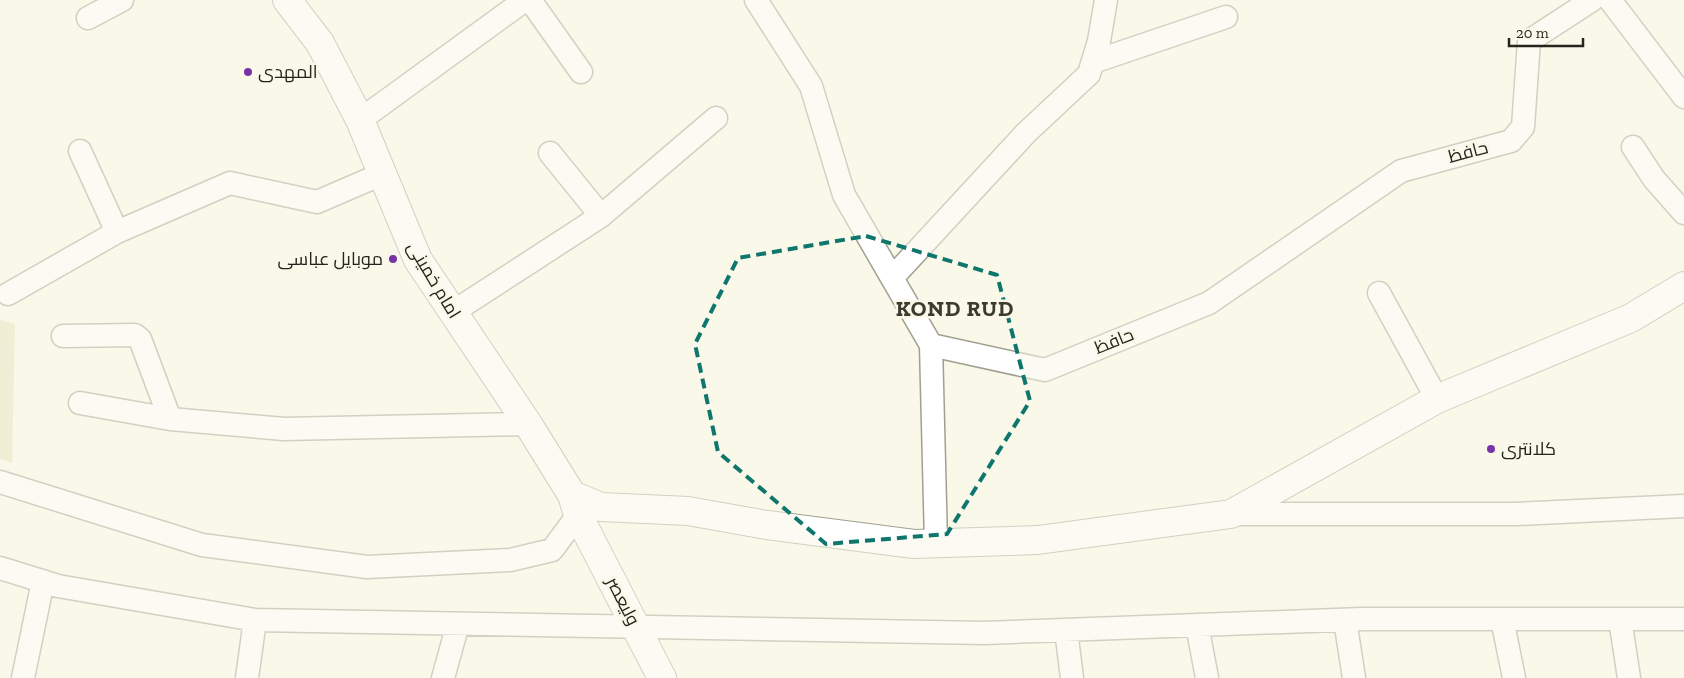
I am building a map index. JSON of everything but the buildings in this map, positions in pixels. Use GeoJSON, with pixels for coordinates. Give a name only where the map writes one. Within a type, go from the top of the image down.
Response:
{"type":"FeatureCollection","features":[{"type":"Feature","properties":{"kind":"street"},"geometry":{"type":"LineString","coordinates":[[88,18],[122,0]]}},
{"type":"Feature","properties":{"kind":"street","name":"امام خمینی"},"geometry":{"type":"LineString","coordinates":[[287,0],[320,42],[360,120],[418,260],[528,424],[578,512]]}},
{"type":"Feature","properties":{"kind":"street"},"geometry":{"type":"LineString","coordinates":[[360,120],[525,0]]}},
{"type":"Feature","properties":{"kind":"street"},"geometry":{"type":"LineString","coordinates":[[530,0],[581,72]]}},
{"type":"Feature","properties":{"kind":"street"},"geometry":{"type":"LineString","coordinates":[[892,278],[1026,133],[1090,74],[1106,0]]}},
{"type":"Feature","properties":{"kind":"street","name":"حافظ"},"geometry":{"type":"LineString","coordinates":[[931,345],[1045,370],[1209,303],[1401,171],[1511,141],[1523,127],[1529,40],[1592,0]]}},
{"type":"Feature","properties":{"kind":"street"},"geometry":{"type":"LineString","coordinates":[[1610,0],[1684,97]]}},
{"type":"Feature","properties":{"kind":"street"},"geometry":{"type":"LineString","coordinates":[[764,3],[810,86],[844,195],[931,345],[936,543]]}},
{"type":"Feature","properties":{"kind":"street"},"geometry":{"type":"LineString","coordinates":[[1093,62],[1226,17]]}},
{"type":"Feature","properties":{"kind":"street"},"geometry":{"type":"LineString","coordinates":[[453,312],[601,216],[716,118]]}},
{"type":"Feature","properties":{"kind":"street"},"geometry":{"type":"LineString","coordinates":[[1633,147],[1654,179],[1684,213]]}},
{"type":"Feature","properties":{"kind":"street"},"geometry":{"type":"LineString","coordinates":[[80,151],[117,232]]}},
{"type":"Feature","properties":{"kind":"street"},"geometry":{"type":"LineString","coordinates":[[550,153],[601,216]]}},
{"type":"Feature","properties":{"kind":"street"},"geometry":{"type":"LineString","coordinates":[[8,294],[117,232],[230,183],[318,202],[382,174]]}},
{"type":"Feature","properties":{"kind":"street"},"geometry":{"type":"LineString","coordinates":[[1231,514],[1436,399],[1631,318],[1684,286]]}},
{"type":"Feature","properties":{"kind":"street"},"geometry":{"type":"LineString","coordinates":[[1378,293],[1436,399]]}},
{"type":"Feature","properties":{"kind":"street"},"geometry":{"type":"LineString","coordinates":[[62,336],[136,335],[140,339],[170,419]]}},
{"type":"Feature","properties":{"kind":"street"},"geometry":{"type":"LineString","coordinates":[[80,403],[170,419],[284,429],[528,424]]}},
{"type":"Feature","properties":{"kind":"street"},"geometry":{"type":"LineString","coordinates":[[0,482],[202,545],[367,567],[510,560],[552,550],[578,512],[601,507],[688,511],[767,525],[904,543],[936,543],[1038,540],[1231,514],[1516,514],[1684,506]]}},
{"type":"Feature","properties":{"kind":"street","name":"ولیعصر"},"geometry":{"type":"LineString","coordinates":[[578,512],[662,678]]}},
{"type":"Feature","properties":{"kind":"street"},"geometry":{"type":"LineString","coordinates":[[0,568],[43,581],[255,620],[458,624],[632,617],[984,633],[1344,620],[1684,619]]}},
{"type":"Feature","properties":{"kind":"street"},"geometry":{"type":"LineString","coordinates":[[23,678],[43,581]]}},
{"type":"Feature","properties":{"kind":"street"},"geometry":{"type":"LineString","coordinates":[[1502,619],[1514,678]]}},
{"type":"Feature","properties":{"kind":"street"},"geometry":{"type":"LineString","coordinates":[[1620,619],[1629,678]]}},
{"type":"Feature","properties":{"kind":"street"},"geometry":{"type":"LineString","coordinates":[[246,678],[255,620]]}},
{"type":"Feature","properties":{"kind":"street"},"geometry":{"type":"LineString","coordinates":[[1344,620],[1354,678]]}},
{"type":"Feature","properties":{"kind":"street"},"geometry":{"type":"LineString","coordinates":[[443,678],[458,624]]}},
{"type":"Feature","properties":{"kind":"street"},"geometry":{"type":"LineString","coordinates":[[1197,625],[1207,678]]}},
{"type":"Feature","properties":{"kind":"street"},"geometry":{"type":"LineString","coordinates":[[1066,630],[1072,678]]}},
{"type":"Feature","properties":{"kind":"highlighted area"},"geometry":{"type":"Polygon","coordinates":[[[866,236],[997,275],[1030,401],[947,534],[826,544],[718,452],[695,344],[738,258],[866,236]]]}},
{"type":"Feature","properties":{"kind":"shaded area"},"geometry":{"type":"Polygon","coordinates":[[[0,320],[15,324],[12,463],[0,459],[0,320]]]}},
{"type":"Feature","properties":{"kind":"place","name":"المهدی"},"geometry":{"type":"Point","coordinates":[248,72]}},
{"type":"Feature","properties":{"kind":"place","name":"موبایل عباسی"},"geometry":{"type":"Point","coordinates":[393,259]}},
{"type":"Feature","properties":{"kind":"place","name":"کلانتری"},"geometry":{"type":"Point","coordinates":[1491,449]}},
{"type":"Feature","properties":{"kind":"district","name":"KOND RUD"},"geometry":{"type":"Point","coordinates":[955,308]}}]}
